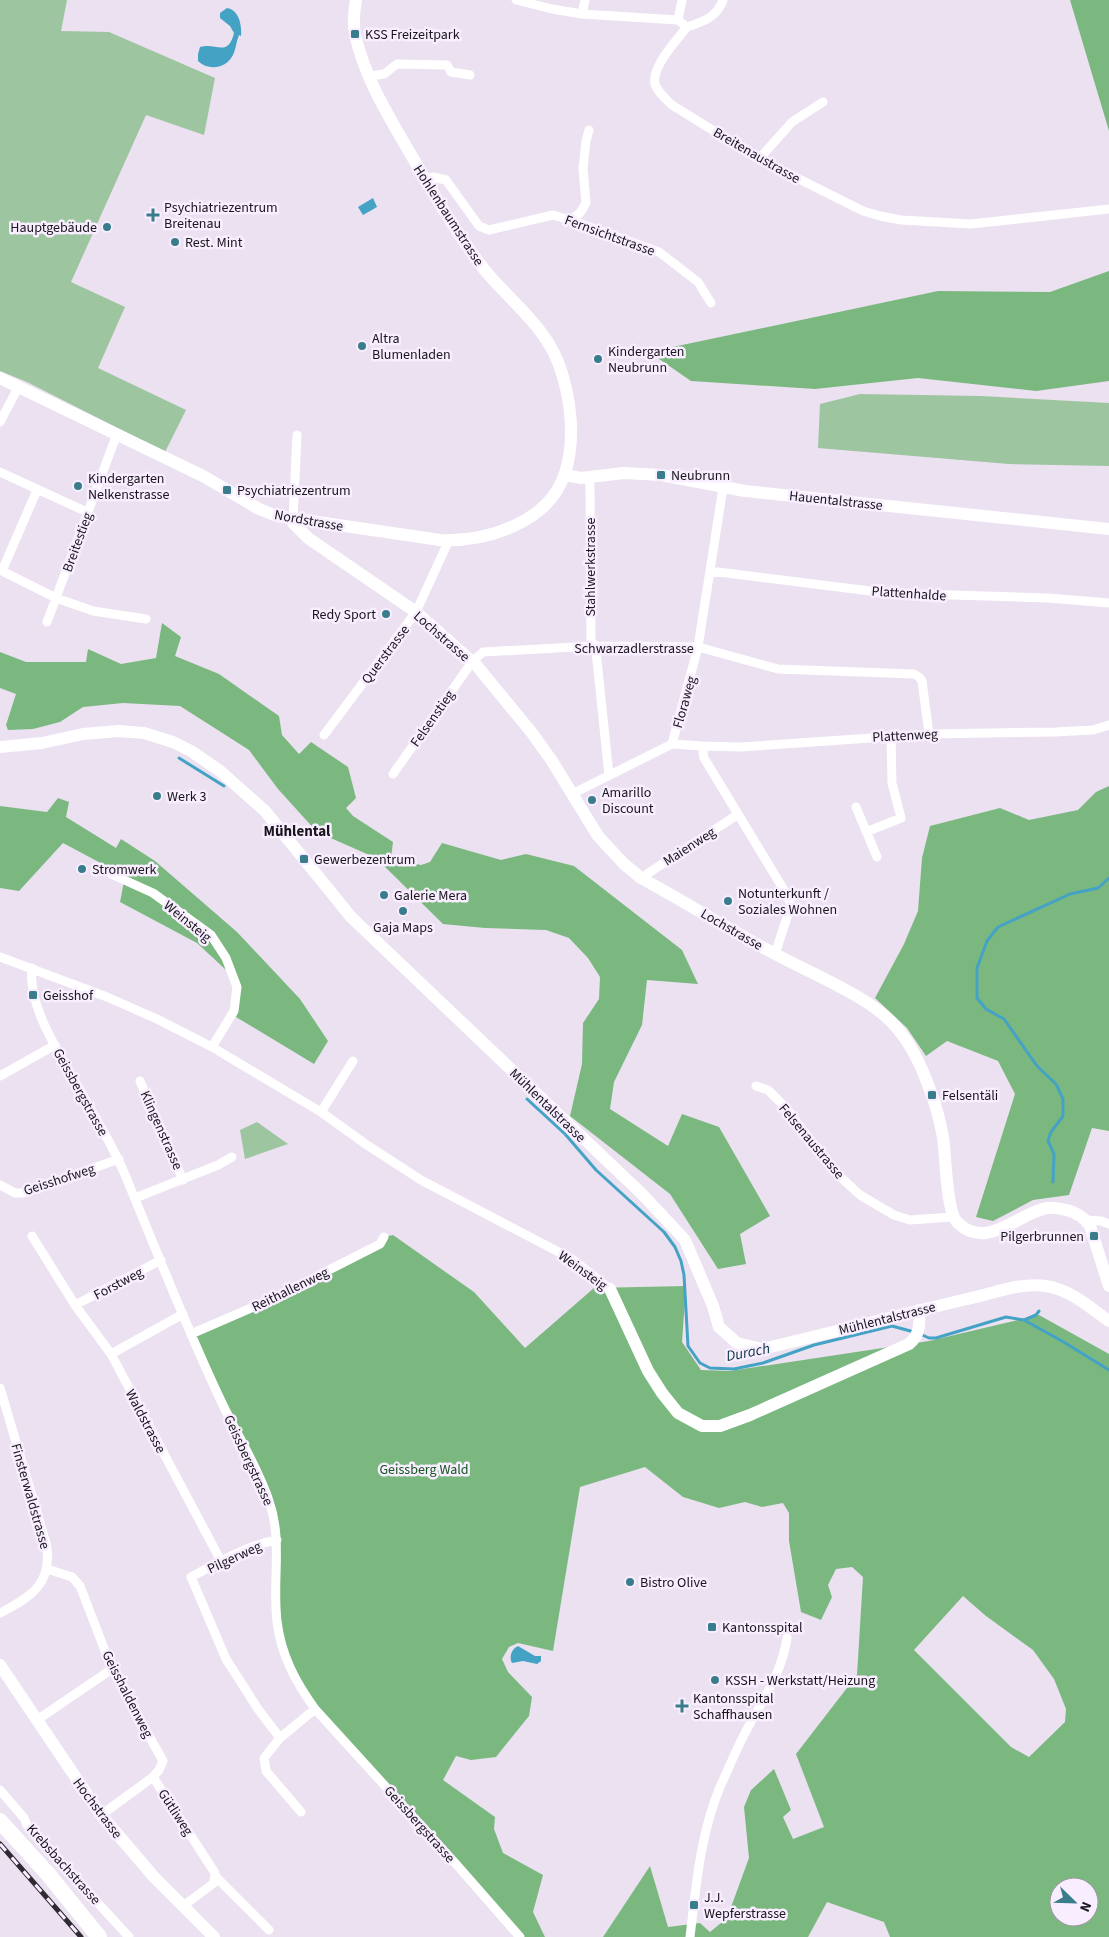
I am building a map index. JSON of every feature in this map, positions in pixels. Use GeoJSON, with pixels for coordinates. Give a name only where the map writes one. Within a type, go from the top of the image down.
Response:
{"type":"FeatureCollection","features":[{"type":"Feature","properties":{"kind":"highway"},"geometry":{"type":"LineString","coordinates":[[0,1821],[48,1874],[99,1937]]}},
{"type":"Feature","properties":{"kind":"street","name":"Hohlenbaumstrasse"},"geometry":{"type":"LineString","coordinates":[[356,0],[355,34],[380,102],[458,235],[484,270],[542,334],[558,362],[569,405],[571,429],[570,453],[565,475]]}},
{"type":"Feature","properties":{"kind":"street"},"geometry":{"type":"LineString","coordinates":[[516,0],[582,14],[678,20],[687,26],[702,22],[714,15],[724,0]]}},
{"type":"Feature","properties":{"kind":"street"},"geometry":{"type":"LineString","coordinates":[[582,14],[585,0]]}},
{"type":"Feature","properties":{"kind":"street"},"geometry":{"type":"LineString","coordinates":[[678,20],[682,0]]}},
{"type":"Feature","properties":{"kind":"street","name":"Breitenaustrasse"},"geometry":{"type":"LineString","coordinates":[[687,26],[657,66],[654,76],[660,94],[672,105],[759,159],[862,211],[901,220],[981,223],[1109,209]]}},
{"type":"Feature","properties":{"kind":"street"},"geometry":{"type":"LineString","coordinates":[[370,76],[384,74],[397,64],[447,65],[451,72],[470,75]]}},
{"type":"Feature","properties":{"kind":"street"},"geometry":{"type":"LineString","coordinates":[[759,159],[792,122],[823,102]]}},
{"type":"Feature","properties":{"kind":"street"},"geometry":{"type":"LineString","coordinates":[[570,220],[580,213],[586,203],[583,168],[589,130]]}},
{"type":"Feature","properties":{"kind":"street","name":"Fernsichtstrasse"},"geometry":{"type":"LineString","coordinates":[[425,180],[433,177],[446,180],[483,229],[489,230],[553,215],[659,252],[698,282],[711,303]]}},
{"type":"Feature","properties":{"kind":"street","name":"Nordstrasse"},"geometry":{"type":"LineString","coordinates":[[0,378],[203,476],[264,511],[292,519],[449,540],[464,540],[495,533],[524,520],[552,497],[565,475]]}},
{"type":"Feature","properties":{"kind":"street"},"geometry":{"type":"LineString","coordinates":[[0,422],[19,386]]}},
{"type":"Feature","properties":{"kind":"street","name":"Breitestieg"},"geometry":{"type":"LineString","coordinates":[[47,622],[117,434]]}},
{"type":"Feature","properties":{"kind":"street"},"geometry":{"type":"LineString","coordinates":[[292,519],[297,435]]}},
{"type":"Feature","properties":{"kind":"street"},"geometry":{"type":"LineString","coordinates":[[0,472],[88,512]]}},
{"type":"Feature","properties":{"kind":"street","name":"Hauentalstrasse"},"geometry":{"type":"LineString","coordinates":[[565,475],[573,478],[624,473],[661,475],[723,488],[1109,529]]}},
{"type":"Feature","properties":{"kind":"street","name":"Stahlwerkstrasse"},"geometry":{"type":"LineString","coordinates":[[588,477],[590,493],[590,639],[596,652],[609,775]]}},
{"type":"Feature","properties":{"kind":"street","name":"Floraweg"},"geometry":{"type":"LineString","coordinates":[[702,746],[672,744],[698,647],[723,488]]}},
{"type":"Feature","properties":{"kind":"street"},"geometry":{"type":"LineString","coordinates":[[38,490],[1,571],[56,598],[92,611],[146,619]]}},
{"type":"Feature","properties":{"kind":"street","name":"Lochstrasse"},"geometry":{"type":"LineString","coordinates":[[292,519],[293,523],[308,538],[416,612],[472,662],[532,733],[598,836],[624,864],[642,878],[775,954],[867,1002],[896,1026],[908,1042],[923,1069],[935,1103],[945,1154],[952,1217]]}},
{"type":"Feature","properties":{"kind":"street","name":"Querstrasse"},"geometry":{"type":"LineString","coordinates":[[324,735],[416,612],[449,540]]}},
{"type":"Feature","properties":{"kind":"street","name":"Plattenhalde"},"geometry":{"type":"LineString","coordinates":[[710,571],[886,593],[1048,598],[1109,602]]}},
{"type":"Feature","properties":{"kind":"street","name":"Schwarzadlerstrasse"},"geometry":{"type":"LineString","coordinates":[[472,662],[482,652],[594,646],[698,647],[778,669],[914,674],[922,682],[929,734]]}},
{"type":"Feature","properties":{"kind":"street","name":"Felsenstieg"},"geometry":{"type":"LineString","coordinates":[[393,774],[472,662]]}},
{"type":"Feature","properties":{"kind":"street","name":"Plattenweg"},"geometry":{"type":"LineString","coordinates":[[702,746],[741,747],[929,734],[1055,732],[1093,730],[1109,725]]}},
{"type":"Feature","properties":{"kind":"street","name":"Mühlentalstrasse"},"geometry":{"type":"LineString","coordinates":[[0,748],[119,730],[144,733],[173,742],[190,751],[226,776],[265,811],[351,917],[642,1194],[685,1240],[720,1327],[736,1343],[762,1349],[919,1310],[1037,1285],[1061,1290],[1108,1316]]}},
{"type":"Feature","properties":{"kind":"street"},"geometry":{"type":"LineString","coordinates":[[866,832],[901,818],[892,783],[891,736]]}},
{"type":"Feature","properties":{"kind":"street"},"geometry":{"type":"LineString","coordinates":[[572,794],[672,744]]}},
{"type":"Feature","properties":{"kind":"street"},"geometry":{"type":"LineString","coordinates":[[702,746],[704,758],[787,895],[791,905],[775,954]]}},
{"type":"Feature","properties":{"kind":"street"},"geometry":{"type":"LineString","coordinates":[[856,807],[877,857]]}},
{"type":"Feature","properties":{"kind":"street","name":"Maienweg"},"geometry":{"type":"LineString","coordinates":[[642,878],[737,815]]}},
{"type":"Feature","properties":{"kind":"street","name":"Weinsteig"},"geometry":{"type":"LineString","coordinates":[[111,874],[153,893],[211,935],[226,958],[237,987],[234,1011],[212,1047]]}},
{"type":"Feature","properties":{"kind":"street","name":"Weinsteig"},"geometry":{"type":"LineString","coordinates":[[0,957],[157,1018],[212,1047],[322,1112],[373,1149],[421,1180],[572,1259],[610,1289],[648,1371],[662,1393],[678,1413],[702,1426],[720,1426],[750,1415],[909,1344],[918,1333],[919,1310]]}},
{"type":"Feature","properties":{"kind":"street","name":"Geissbergstrasse"},"geometry":{"type":"LineString","coordinates":[[32,968],[31,983],[35,1001],[55,1045],[119,1159],[191,1334],[222,1403],[266,1492],[274,1518],[277,1540],[277,1620],[283,1654],[300,1688],[315,1709],[520,1937]]}},
{"type":"Feature","properties":{"kind":"street"},"geometry":{"type":"LineString","coordinates":[[0,1076],[55,1045]]}},
{"type":"Feature","properties":{"kind":"street"},"geometry":{"type":"LineString","coordinates":[[322,1112],[353,1061]]}},
{"type":"Feature","properties":{"kind":"street","name":"Klingenstrasse"},"geometry":{"type":"LineString","coordinates":[[140,1081],[183,1180]]}},
{"type":"Feature","properties":{"kind":"street","name":"Felsenaustrasse"},"geometry":{"type":"LineString","coordinates":[[756,1086],[768,1090],[786,1108],[835,1172],[860,1195],[894,1215],[910,1220],[952,1217]]}},
{"type":"Feature","properties":{"kind":"street","name":"Klingenstrasse"},"geometry":{"type":"LineString","coordinates":[[135,1198],[183,1180],[232,1157]]}},
{"type":"Feature","properties":{"kind":"street","name":"Geisshofweg"},"geometry":{"type":"LineString","coordinates":[[0,1185],[15,1193],[23,1193],[119,1159]]}},
{"type":"Feature","properties":{"kind":"street"},"geometry":{"type":"LineString","coordinates":[[952,1217],[972,1232],[987,1233],[1000,1230],[1034,1212],[1046,1208],[1071,1210],[1086,1220],[1092,1232],[1109,1286]]}},
{"type":"Feature","properties":{"kind":"street"},"geometry":{"type":"LineString","coordinates":[[1086,1220],[1101,1221],[1109,1224]]}},
{"type":"Feature","properties":{"kind":"street","name":"Forstweg"},"geometry":{"type":"LineString","coordinates":[[32,1236],[75,1305],[111,1354]]}},
{"type":"Feature","properties":{"kind":"street","name":"Reithallenweg"},"geometry":{"type":"LineString","coordinates":[[191,1334],[311,1282],[319,1275],[380,1244],[384,1237]]}},
{"type":"Feature","properties":{"kind":"street","name":"Forstweg"},"geometry":{"type":"LineString","coordinates":[[75,1305],[161,1260]]}},
{"type":"Feature","properties":{"kind":"street"},"geometry":{"type":"LineString","coordinates":[[111,1354],[183,1314]]}},
{"type":"Feature","properties":{"kind":"street","name":"Waldstrasse"},"geometry":{"type":"LineString","coordinates":[[111,1354],[221,1561]]}},
{"type":"Feature","properties":{"kind":"street","name":"Finsterwaldstrasse"},"geometry":{"type":"LineString","coordinates":[[0,1388],[4,1416],[48,1554],[47,1569],[41,1583],[31,1595],[0,1613]]}},
{"type":"Feature","properties":{"kind":"street","name":"Pilgerweg"},"geometry":{"type":"LineString","coordinates":[[277,1540],[267,1541],[221,1561],[192,1577],[226,1658],[280,1738]]}},
{"type":"Feature","properties":{"kind":"street","name":"Geisshaldenweg"},"geometry":{"type":"LineString","coordinates":[[47,1569],[72,1577],[80,1586],[112,1669],[163,1761],[153,1777]]}},
{"type":"Feature","properties":{"kind":"street"},"geometry":{"type":"LineString","coordinates":[[690,1937],[700,1859],[719,1790],[744,1735],[778,1673],[785,1654],[787,1638]]}},
{"type":"Feature","properties":{"kind":"street","name":"Hochstrasse"},"geometry":{"type":"LineString","coordinates":[[0,1665],[101,1814],[154,1877],[214,1937]]}},
{"type":"Feature","properties":{"kind":"street"},"geometry":{"type":"LineString","coordinates":[[37,1720],[112,1669]]}},
{"type":"Feature","properties":{"kind":"street"},"geometry":{"type":"LineString","coordinates":[[302,1812],[266,1771],[264,1758],[280,1738],[315,1709]]}},
{"type":"Feature","properties":{"kind":"street","name":"Gütliweg"},"geometry":{"type":"LineString","coordinates":[[101,1814],[153,1777],[212,1867],[216,1877],[269,1930]]}},
{"type":"Feature","properties":{"kind":"street","name":"Krebsbachstrasse"},"geometry":{"type":"LineString","coordinates":[[0,1790],[24,1818],[27,1825],[128,1937]]}},
{"type":"Feature","properties":{"kind":"street"},"geometry":{"type":"LineString","coordinates":[[183,1906],[214,1883],[216,1877]]}},
{"type":"Feature","properties":{"kind":"green space"},"geometry":{"type":"Polygon","coordinates":[[[0,0],[67,0],[61,31],[109,32],[215,78],[204,135],[146,115],[71,282],[125,307],[98,368],[186,410],[165,452],[27,382],[0,371],[0,0]]]}},
{"type":"Feature","properties":{"kind":"green space"},"geometry":{"type":"Polygon","coordinates":[[[1070,0],[1109,0],[1109,131],[1070,0]]]}},
{"type":"Feature","properties":{"kind":"green space"},"geometry":{"type":"Polygon","coordinates":[[[1109,271],[1109,381],[1036,391],[918,378],[815,389],[691,381],[649,352],[938,291],[1050,292],[1109,271]]]}},
{"type":"Feature","properties":{"kind":"green space"},"geometry":{"type":"Polygon","coordinates":[[[860,394],[981,396],[1109,403],[1109,466],[1009,464],[818,448],[820,404],[860,394]]]}},
{"type":"Feature","properties":{"kind":"green space"},"geometry":{"type":"Polygon","coordinates":[[[162,623],[181,637],[175,656],[219,674],[279,716],[282,735],[299,754],[311,742],[348,767],[356,798],[346,808],[353,816],[393,842],[391,858],[421,865],[430,862],[442,843],[501,860],[526,854],[574,866],[682,950],[698,984],[647,980],[642,1025],[614,1082],[610,1109],[668,1146],[682,1114],[719,1127],[770,1216],[740,1234],[746,1264],[718,1269],[670,1194],[570,1116],[582,1064],[583,1023],[599,999],[600,977],[588,958],[569,938],[546,930],[485,928],[443,924],[376,858],[317,832],[278,789],[249,750],[180,706],[123,703],[83,707],[60,722],[33,729],[8,730],[6,725],[16,694],[0,688],[0,652],[26,662],[86,662],[88,649],[121,664],[156,658],[162,623]]]}},
{"type":"Feature","properties":{"kind":"green space"},"geometry":{"type":"Polygon","coordinates":[[[1109,786],[1109,1131],[1092,1128],[1069,1195],[1033,1200],[993,1221],[976,1217],[1015,1094],[998,1061],[947,1041],[926,1056],[907,1028],[875,998],[904,944],[918,911],[922,858],[930,826],[1000,808],[1029,820],[1078,810],[1096,792],[1109,786]]]}},
{"type":"Feature","properties":{"kind":"green space"},"geometry":{"type":"Polygon","coordinates":[[[58,798],[69,802],[66,817],[116,848],[121,839],[155,861],[237,932],[300,999],[328,1041],[314,1064],[236,1017],[240,983],[197,943],[120,902],[125,876],[63,843],[19,891],[0,888],[0,806],[47,812],[58,798]]]}},
{"type":"Feature","properties":{"kind":"green space"},"geometry":{"type":"Polygon","coordinates":[[[257,1122],[288,1144],[245,1159],[240,1130],[257,1122]]]}},
{"type":"Feature","properties":{"kind":"green space","name":"Geissberg Wald"},"geometry":{"type":"Polygon","coordinates":[[[393,1235],[474,1292],[525,1348],[594,1288],[686,1286],[682,1342],[701,1370],[730,1371],[929,1341],[1039,1315],[1109,1354],[1109,1937],[890,1937],[884,1922],[827,1902],[808,1937],[603,1937],[650,1866],[668,1927],[700,1923],[710,1932],[727,1918],[749,1858],[744,1807],[751,1790],[774,1769],[791,1810],[783,1817],[793,1839],[824,1827],[796,1754],[857,1675],[863,1577],[852,1567],[836,1569],[828,1585],[832,1597],[821,1620],[801,1612],[789,1541],[789,1513],[783,1503],[762,1507],[745,1502],[719,1508],[683,1497],[645,1467],[580,1487],[553,1651],[518,1643],[509,1647],[502,1659],[508,1672],[532,1697],[529,1716],[496,1757],[471,1760],[456,1756],[443,1780],[495,1817],[494,1829],[503,1853],[543,1875],[533,1912],[545,1937],[520,1937],[315,1709],[283,1654],[274,1518],[191,1334],[311,1282],[384,1237],[393,1235]],[[963,1596],[914,1650],[1011,1747],[1029,1757],[1065,1722],[1066,1709],[1054,1679],[1033,1650],[986,1616],[963,1596]]]}},
{"type":"Feature","properties":{"kind":"water"},"geometry":{"type":"Polygon","coordinates":[[[227,8],[231,9],[239,19],[241,36],[239,35],[230,60],[221,66],[207,66],[198,61],[200,47],[225,47],[231,41],[234,33],[230,26],[220,18],[220,13],[227,8]]]}},
{"type":"Feature","properties":{"kind":"water"},"geometry":{"type":"Polygon","coordinates":[[[373,198],[377,207],[363,215],[358,207],[373,198]]]}},
{"type":"Feature","properties":{"kind":"water"},"geometry":{"type":"Polygon","coordinates":[[[518,1646],[535,1656],[541,1656],[541,1661],[537,1664],[523,1661],[512,1663],[511,1654],[518,1646]]]}},
{"type":"Feature","properties":{"kind":"waterway","name":"Durach"},"geometry":{"type":"LineString","coordinates":[[179,758],[224,786]]}},
{"type":"Feature","properties":{"kind":"waterway"},"geometry":{"type":"LineString","coordinates":[[1053,1182],[1054,1154],[1048,1141],[1051,1132],[1063,1116],[1063,1099],[1056,1084],[1037,1066],[1004,1019],[986,1009],[977,998],[977,968],[987,941],[998,927],[1070,894],[1098,888],[1109,878]]}},
{"type":"Feature","properties":{"kind":"waterway","name":"Durach"},"geometry":{"type":"LineString","coordinates":[[527,1099],[565,1134],[596,1170],[664,1232],[675,1247],[684,1275],[688,1346],[700,1363],[710,1368],[734,1369],[763,1363],[814,1345],[892,1326],[914,1332]]}},
{"type":"Feature","properties":{"kind":"waterway"},"geometry":{"type":"LineString","coordinates":[[1024,1320],[1036,1315],[1039,1311]]}},
{"type":"Feature","properties":{"kind":"waterway","name":"Durach"},"geometry":{"type":"LineString","coordinates":[[920,1334],[929,1338],[936,1338],[1006,1317],[1024,1320],[1109,1370]]}},
{"type":"Feature","properties":{"kind":"railway"},"geometry":{"type":"LineString","coordinates":[[0,1844],[81,1937]]}},
{"type":"Feature","properties":{"kind":"place","name":"KSS Freizeitpark"},"geometry":{"type":"Point","coordinates":[355,34]}},
{"type":"Feature","properties":{"kind":"place","name":"Psychiatriezentrum Breitenau"},"geometry":{"type":"Point","coordinates":[153,215]}},
{"type":"Feature","properties":{"kind":"place","name":"Hauptgebäude"},"geometry":{"type":"Point","coordinates":[107,227]}},
{"type":"Feature","properties":{"kind":"place","name":"Rest. Mint"},"geometry":{"type":"Point","coordinates":[175,242]}},
{"type":"Feature","properties":{"kind":"place","name":"Altra Blumenladen"},"geometry":{"type":"Point","coordinates":[362,346]}},
{"type":"Feature","properties":{"kind":"place","name":"Kindergarten Neubrunn"},"geometry":{"type":"Point","coordinates":[598,359]}},
{"type":"Feature","properties":{"kind":"place","name":"Neubrunn"},"geometry":{"type":"Point","coordinates":[661,475]}},
{"type":"Feature","properties":{"kind":"place","name":"Kindergarten Nelkenstrasse"},"geometry":{"type":"Point","coordinates":[78,486]}},
{"type":"Feature","properties":{"kind":"place","name":"Psychiatriezentrum"},"geometry":{"type":"Point","coordinates":[227,490]}},
{"type":"Feature","properties":{"kind":"place","name":"Redy Sport"},"geometry":{"type":"Point","coordinates":[386,614]}},
{"type":"Feature","properties":{"kind":"place","name":"Werk 3"},"geometry":{"type":"Point","coordinates":[157,796]}},
{"type":"Feature","properties":{"kind":"place","name":"Amarillo Discount"},"geometry":{"type":"Point","coordinates":[592,800]}},
{"type":"Feature","properties":{"kind":"place","name":"Gewerbezentrum"},"geometry":{"type":"Point","coordinates":[304,859]}},
{"type":"Feature","properties":{"kind":"place","name":"Stromwerk"},"geometry":{"type":"Point","coordinates":[82,869]}},
{"type":"Feature","properties":{"kind":"place","name":"Galerie Mera"},"geometry":{"type":"Point","coordinates":[384,895]}},
{"type":"Feature","properties":{"kind":"place","name":"Notunterkunft / Soziales Wohnen"},"geometry":{"type":"Point","coordinates":[728,901]}},
{"type":"Feature","properties":{"kind":"place","name":"Gaja Maps"},"geometry":{"type":"Point","coordinates":[403,911]}},
{"type":"Feature","properties":{"kind":"place","name":"Geisshof"},"geometry":{"type":"Point","coordinates":[33,995]}},
{"type":"Feature","properties":{"kind":"place","name":"Felsentäli"},"geometry":{"type":"Point","coordinates":[932,1095]}},
{"type":"Feature","properties":{"kind":"place","name":"Pilgerbrunnen"},"geometry":{"type":"Point","coordinates":[1094,1236]}},
{"type":"Feature","properties":{"kind":"place","name":"Bistro Olive"},"geometry":{"type":"Point","coordinates":[630,1582]}},
{"type":"Feature","properties":{"kind":"place","name":"Kantonsspital"},"geometry":{"type":"Point","coordinates":[712,1627]}},
{"type":"Feature","properties":{"kind":"place","name":"KSSH - Werkstatt/Heizung"},"geometry":{"type":"Point","coordinates":[715,1680]}},
{"type":"Feature","properties":{"kind":"place","name":"Kantonsspital Schaffhausen"},"geometry":{"type":"Point","coordinates":[682,1706]}},
{"type":"Feature","properties":{"kind":"place","name":"J.J. Wepferstrasse"},"geometry":{"type":"Point","coordinates":[694,1905]}},
{"type":"Feature","properties":{"kind":"district","name":"Mühlental"},"geometry":{"type":"Point","coordinates":[297,831]}}]}
